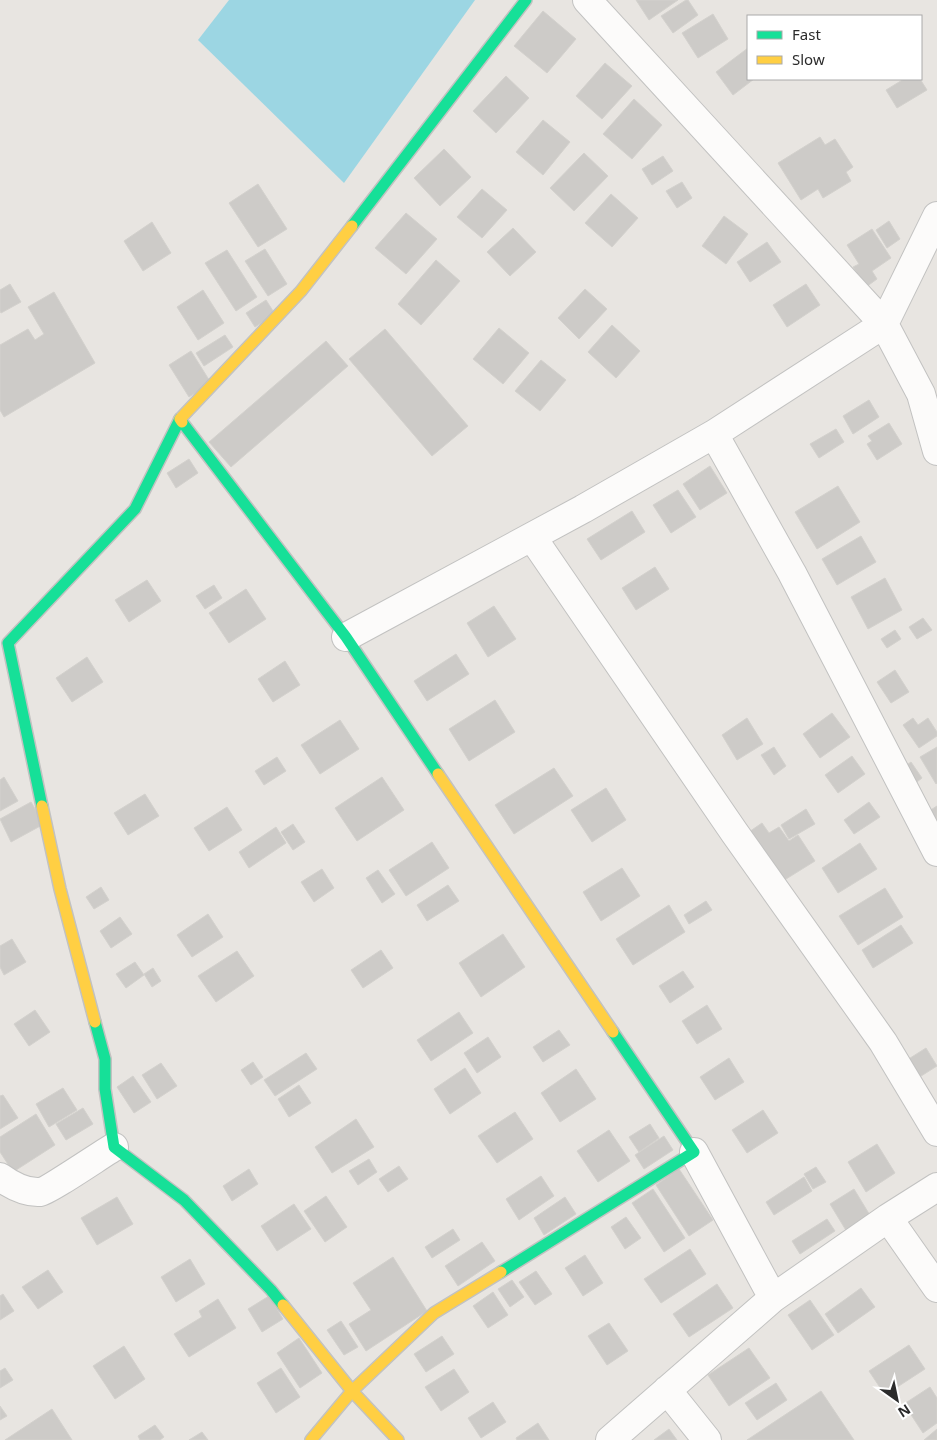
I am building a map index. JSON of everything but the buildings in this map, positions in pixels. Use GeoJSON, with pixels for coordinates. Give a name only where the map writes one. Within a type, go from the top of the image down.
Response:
{"type":"FeatureCollection","features":[{"type":"Feature","properties":{"kind":"street"},"geometry":{"type":"LineString","coordinates":[[398,1440],[352,1391],[271,1290],[184,1200],[114,1147],[106,1089],[105,1059],[60,889],[4,641],[135,509],[180,419],[301,292],[526,0]]}},
{"type":"Feature","properties":{"kind":"street"},"geometry":{"type":"LineString","coordinates":[[587,0],[884,324],[922,394],[937,451]]}},
{"type":"Feature","properties":{"kind":"street"},"geometry":{"type":"LineString","coordinates":[[346,637],[532,537],[714,434],[884,324],[937,216]]}},
{"type":"Feature","properties":{"kind":"street"},"geometry":{"type":"LineString","coordinates":[[180,419],[346,637],[694,1152],[773,1298]]}},
{"type":"Feature","properties":{"kind":"street"},"geometry":{"type":"LineString","coordinates":[[714,434],[792,574],[937,852]]}},
{"type":"Feature","properties":{"kind":"street"},"geometry":{"type":"LineString","coordinates":[[532,537],[734,832],[883,1042],[937,1132]]}},
{"type":"Feature","properties":{"kind":"street"},"geometry":{"type":"LineString","coordinates":[[0,1177],[26,1191],[42,1192],[114,1147]]}},
{"type":"Feature","properties":{"kind":"street"},"geometry":{"type":"LineString","coordinates":[[311,1440],[352,1391],[434,1313],[694,1152]]}},
{"type":"Feature","properties":{"kind":"street"},"geometry":{"type":"LineString","coordinates":[[610,1440],[773,1298],[888,1218],[937,1187]]}},
{"type":"Feature","properties":{"kind":"street"},"geometry":{"type":"LineString","coordinates":[[888,1218],[937,1288]]}},
{"type":"Feature","properties":{"kind":"street"},"geometry":{"type":"LineString","coordinates":[[667,1390],[706,1440]]}},
{"type":"Feature","properties":{"kind":"water"},"geometry":{"type":"Polygon","coordinates":[[[229,0],[475,0],[344,183],[198,40],[229,0]]]}},
{"type":"Feature","properties":{"kind":"traffic: fast"},"geometry":{"type":"LineString","coordinates":[[352,226],[526,0]]}},
{"type":"Feature","properties":{"kind":"traffic: fast"},"geometry":{"type":"LineString","coordinates":[[42,806],[8,643],[135,509],[180,419]]}},
{"type":"Feature","properties":{"kind":"traffic: fast"},"geometry":{"type":"LineString","coordinates":[[182,422],[346,637],[438,774]]}},
{"type":"Feature","properties":{"kind":"traffic: fast"},"geometry":{"type":"LineString","coordinates":[[95,1022],[105,1059],[105,1089],[114,1147],[184,1200],[271,1290],[283,1305]]}},
{"type":"Feature","properties":{"kind":"traffic: fast"},"geometry":{"type":"LineString","coordinates":[[501,1272],[694,1152],[613,1032]]}},
{"type":"Feature","properties":{"kind":"traffic: slow"},"geometry":{"type":"LineString","coordinates":[[182,422],[180,419],[301,291],[352,226]]}},
{"type":"Feature","properties":{"kind":"traffic: slow"},"geometry":{"type":"LineString","coordinates":[[438,774],[613,1032]]}},
{"type":"Feature","properties":{"kind":"traffic: slow"},"geometry":{"type":"LineString","coordinates":[[42,806],[60,889],[95,1022]]}},
{"type":"Feature","properties":{"kind":"traffic: slow"},"geometry":{"type":"LineString","coordinates":[[311,1440],[352,1391],[434,1313],[501,1272]]}},
{"type":"Feature","properties":{"kind":"traffic: slow"},"geometry":{"type":"LineString","coordinates":[[283,1305],[352,1391],[398,1440]]}}]}
